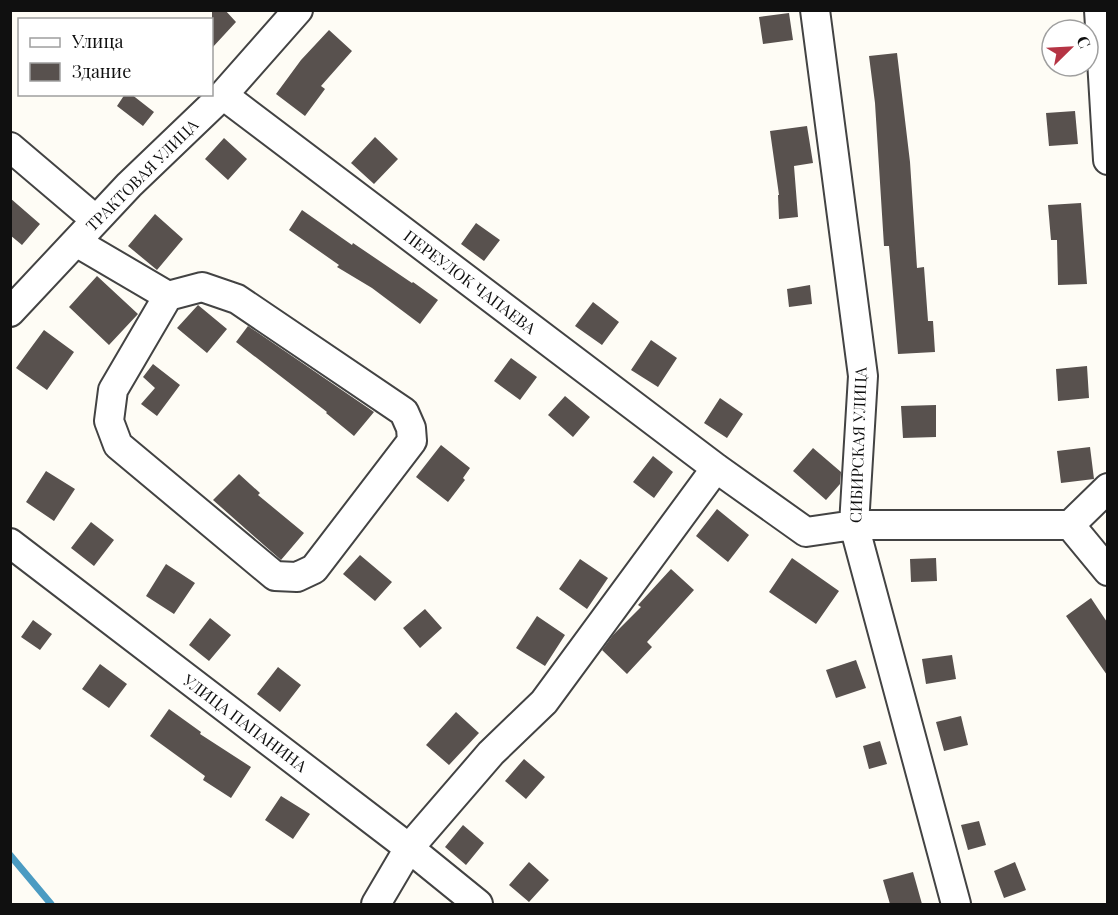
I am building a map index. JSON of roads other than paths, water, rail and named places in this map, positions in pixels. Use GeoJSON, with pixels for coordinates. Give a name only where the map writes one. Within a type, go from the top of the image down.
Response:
{"type":"FeatureCollection","features":[{"type":"Feature","properties":{"kind":"street","name":"ТРАКТОВАЯ УЛИЦА"},"geometry":{"type":"LineString","coordinates":[[10,312],[129,185],[223,95],[298,10]]}},
{"type":"Feature","properties":{"kind":"street","name":"СИБИРСКАЯ УЛИЦА"},"geometry":{"type":"LineString","coordinates":[[815,10],[863,376],[854,525],[956,904]]}},
{"type":"Feature","properties":{"kind":"street"},"geometry":{"type":"LineString","coordinates":[[1099,10],[1107,160]]}},
{"type":"Feature","properties":{"kind":"street","name":"ПЕРЕУЛОК ЧАПАЕВА"},"geometry":{"type":"LineString","coordinates":[[223,95],[716,468],[806,532],[854,525],[1070,525]]}},
{"type":"Feature","properties":{"kind":"street"},"geometry":{"type":"LineString","coordinates":[[10,147],[96,220]]}},
{"type":"Feature","properties":{"kind":"street"},"geometry":{"type":"LineString","coordinates":[[76,242],[168,296],[201,287],[237,299],[404,412],[411,428],[412,441],[314,569],[297,578],[275,576],[118,445],[109,422],[113,390],[168,296]]}},
{"type":"Feature","properties":{"kind":"street"},"geometry":{"type":"LineString","coordinates":[[376,904],[409,848],[491,753],[544,702],[716,468]]}},
{"type":"Feature","properties":{"kind":"street"},"geometry":{"type":"LineString","coordinates":[[1107,488],[1070,525],[1107,571]]}},
{"type":"Feature","properties":{"kind":"street","name":"УЛИЦА ПАПАНИНА"},"geometry":{"type":"LineString","coordinates":[[10,543],[409,848],[478,904]]}},
{"type":"Feature","properties":{"kind":"waterway"},"geometry":{"type":"LineString","coordinates":[[10,855],[51,904]]}}]}
